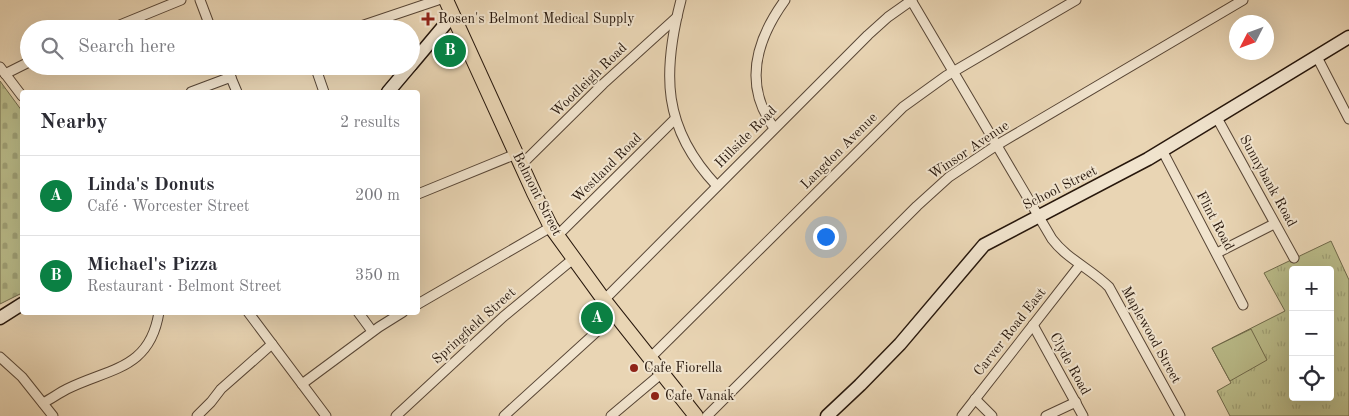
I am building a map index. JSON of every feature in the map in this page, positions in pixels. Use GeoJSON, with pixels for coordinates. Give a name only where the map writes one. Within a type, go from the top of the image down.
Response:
{"type":"FeatureCollection","features":[{"type":"Feature","properties":{"kind":"main road","name":"Belmont Street"},"geometry":{"type":"LineString","coordinates":[[446,0],[554,231],[604,300],[696,416]]}},
{"type":"Feature","properties":{"kind":"street"},"geometry":{"type":"LineString","coordinates":[[132,20],[181,0]]}},
{"type":"Feature","properties":{"kind":"street"},"geometry":{"type":"LineString","coordinates":[[200,0],[208,20]]}},
{"type":"Feature","properties":{"kind":"street"},"geometry":{"type":"LineString","coordinates":[[379,20],[438,0]]}},
{"type":"Feature","properties":{"kind":"street"},"geometry":{"type":"LineString","coordinates":[[681,0],[671,50],[669,72],[675,119],[693,156],[717,186]]}},
{"type":"Feature","properties":{"kind":"street"},"geometry":{"type":"LineString","coordinates":[[774,128],[759,100],[756,78],[757,66],[763,37],[785,0]]}},
{"type":"Feature","properties":{"kind":"street","name":"Hillside Road"},"geometry":{"type":"LineString","coordinates":[[604,300],[873,30],[912,0]]}},
{"type":"Feature","properties":{"kind":"street","name":"Maplewood Street"},"geometry":{"type":"LineString","coordinates":[[912,0],[1038,216],[1058,247],[1102,280],[1114,295],[1180,416]]}},
{"type":"Feature","properties":{"kind":"street","name":"Langdon Avenue"},"geometry":{"type":"LineString","coordinates":[[650,358],[894,115],[913,99],[954,72],[1076,0]]}},
{"type":"Feature","properties":{"kind":"street","name":"Winsor Avenue"},"geometry":{"type":"LineString","coordinates":[[707,416],[928,196],[956,172],[997,145],[1242,0]]}},
{"type":"Feature","properties":{"kind":"street"},"geometry":{"type":"LineString","coordinates":[[420,55],[453,15]]}},
{"type":"Feature","properties":{"kind":"street","name":"Woodleigh Road"},"geometry":{"type":"LineString","coordinates":[[519,159],[677,17]]}},
{"type":"Feature","properties":{"kind":"street","name":"School Street"},"geometry":{"type":"LineString","coordinates":[[827,416],[900,344],[979,249],[993,239],[1162,150],[1349,38]]}},
{"type":"Feature","properties":{"kind":"street"},"geometry":{"type":"LineString","coordinates":[[1317,57],[1349,119]]}},
{"type":"Feature","properties":{"kind":"street"},"geometry":{"type":"LineString","coordinates":[[20,65],[3,70],[20,93]]}},
{"type":"Feature","properties":{"kind":"street"},"geometry":{"type":"LineString","coordinates":[[318,75],[323,90]]}},
{"type":"Feature","properties":{"kind":"street"},"geometry":{"type":"LineString","coordinates":[[390,90],[403,75]]}},
{"type":"Feature","properties":{"kind":"street"},"geometry":{"type":"LineString","coordinates":[[196,90],[231,77],[236,90]]}},
{"type":"Feature","properties":{"kind":"street"},"geometry":{"type":"LineString","coordinates":[[1337,95],[1349,102]]}},
{"type":"Feature","properties":{"kind":"street","name":"Sunnybank Road"},"geometry":{"type":"LineString","coordinates":[[1217,118],[1294,258]]}},
{"type":"Feature","properties":{"kind":"street","name":"Westland Road"},"geometry":{"type":"LineString","coordinates":[[420,303],[554,231],[675,119]]}},
{"type":"Feature","properties":{"kind":"street","name":"Flint Road"},"geometry":{"type":"LineString","coordinates":[[1162,150],[1243,305]]}},
{"type":"Feature","properties":{"kind":"street"},"geometry":{"type":"LineString","coordinates":[[420,193],[519,159]]}},
{"type":"Feature","properties":{"kind":"street"},"geometry":{"type":"LineString","coordinates":[[1217,253],[1274,224]]}},
{"type":"Feature","properties":{"kind":"street","name":"Springfield Street"},"geometry":{"type":"LineString","coordinates":[[396,416],[503,317],[573,259]]}},
{"type":"Feature","properties":{"kind":"street","name":"Carver Road East"},"geometry":{"type":"LineString","coordinates":[[962,416],[1080,264]]}},
{"type":"Feature","properties":{"kind":"street"},"geometry":{"type":"LineString","coordinates":[[0,318],[20,305]]}},
{"type":"Feature","properties":{"kind":"street"},"geometry":{"type":"LineString","coordinates":[[43,403],[66,389],[124,366],[134,360],[145,350],[153,336],[158,315]]}},
{"type":"Feature","properties":{"kind":"street"},"geometry":{"type":"LineString","coordinates":[[250,315],[326,416]]}},
{"type":"Feature","properties":{"kind":"street"},"geometry":{"type":"LineString","coordinates":[[360,315],[372,331]]}},
{"type":"Feature","properties":{"kind":"street"},"geometry":{"type":"LineString","coordinates":[[302,384],[372,331],[398,315]]}},
{"type":"Feature","properties":{"kind":"street"},"geometry":{"type":"LineString","coordinates":[[504,416],[616,315]]}},
{"type":"Feature","properties":{"kind":"street","name":"Clyde Road"},"geometry":{"type":"LineString","coordinates":[[1033,325],[1083,416]]}},
{"type":"Feature","properties":{"kind":"street"},"geometry":{"type":"LineString","coordinates":[[197,416],[221,389],[272,344]]}},
{"type":"Feature","properties":{"kind":"street"},"geometry":{"type":"LineString","coordinates":[[0,357],[22,377],[53,416]]}},
{"type":"Feature","properties":{"kind":"street"},"geometry":{"type":"LineString","coordinates":[[611,416],[662,373]]}},
{"type":"Feature","properties":{"kind":"street"},"geometry":{"type":"LineString","coordinates":[[975,399],[992,416]]}},
{"type":"Feature","properties":{"kind":"street"},"geometry":{"type":"LineString","coordinates":[[1046,416],[1076,402]]}},
{"type":"Feature","properties":{"kind":"green space"},"geometry":{"type":"Polygon","coordinates":[[[0,81],[20,108],[20,294],[0,304],[0,81]]]}},
{"type":"Feature","properties":{"kind":"green space"},"geometry":{"type":"Polygon","coordinates":[[[1331,241],[1349,280],[1349,416],[1230,416],[1217,391],[1231,383],[1212,348],[1285,311],[1264,273],[1331,241]]]}},
{"type":"Feature","properties":{"kind":"green space"},"geometry":{"type":"Polygon","coordinates":[[[1251,329],[1267,360],[1230,381],[1212,348],[1251,329]]]}},
{"type":"Feature","properties":{"kind":"place","name":"Rosen's Belmont Medical Supply"},"geometry":{"type":"Point","coordinates":[428,19]}},
{"type":"Feature","properties":{"kind":"place","name":"Michael's Pizza"},"geometry":{"type":"Point","coordinates":[450,51]}},
{"type":"Feature","properties":{"kind":"place","name":"Linda's Donuts"},"geometry":{"type":"Point","coordinates":[597,318]}},
{"type":"Feature","properties":{"kind":"place","name":"Cafe Fiorella"},"geometry":{"type":"Point","coordinates":[634,368]}},
{"type":"Feature","properties":{"kind":"place","name":"Cafe Vanak"},"geometry":{"type":"Point","coordinates":[655,396]}}]}
